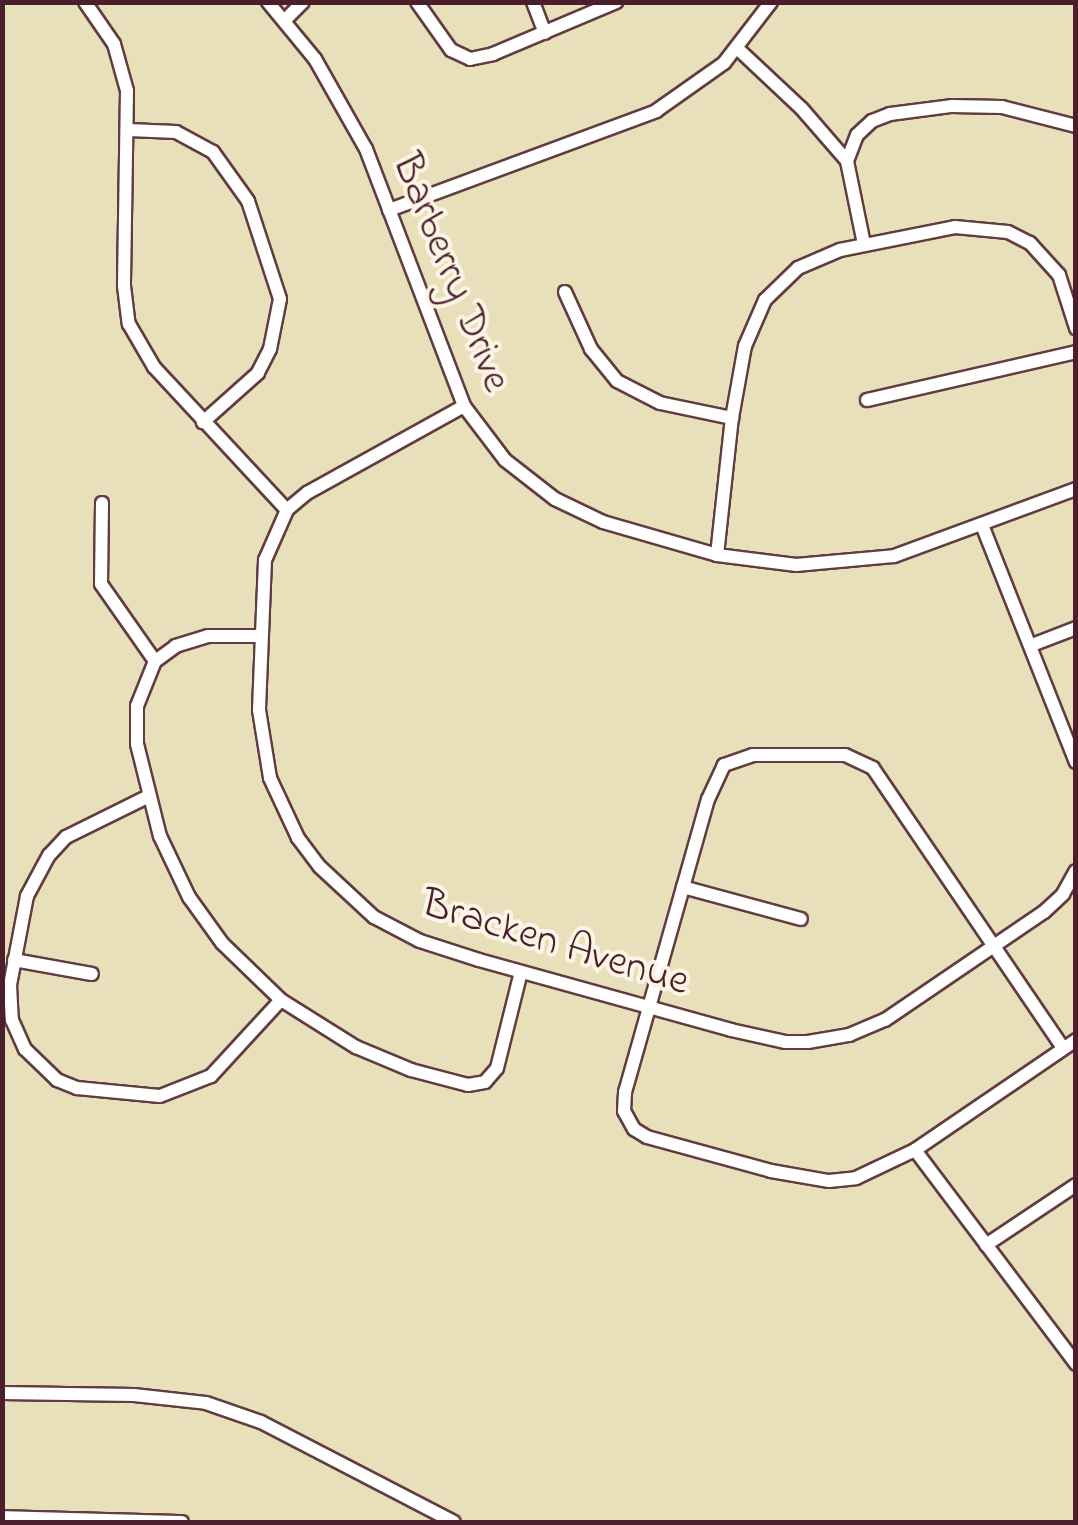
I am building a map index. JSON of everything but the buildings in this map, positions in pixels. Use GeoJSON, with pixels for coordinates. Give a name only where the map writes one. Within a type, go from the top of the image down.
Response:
{"type":"FeatureCollection","features":[{"type":"Feature","properties":{"kind":"street"},"geometry":{"type":"LineString","coordinates":[[85,2],[114,44],[126,92],[130,130],[124,286],[129,324],[154,366],[203,422],[286,510],[308,493],[464,406]]}},
{"type":"Feature","properties":{"kind":"street","name":"Barberry Drive"},"geometry":{"type":"LineString","coordinates":[[268,2],[336,92],[366,149],[464,406],[505,460],[555,499],[603,522],[717,555],[770,564],[846,564],[894,556],[1076,489]]}},
{"type":"Feature","properties":{"kind":"street"},"geometry":{"type":"LineString","coordinates":[[285,20],[303,2]]}},
{"type":"Feature","properties":{"kind":"street"},"geometry":{"type":"LineString","coordinates":[[416,2],[458,58],[493,54],[616,2]]}},
{"type":"Feature","properties":{"kind":"street"},"geometry":{"type":"LineString","coordinates":[[533,2],[545,33]]}},
{"type":"Feature","properties":{"kind":"street"},"geometry":{"type":"LineString","coordinates":[[389,210],[636,120],[686,93],[737,48],[771,2]]}},
{"type":"Feature","properties":{"kind":"street"},"geometry":{"type":"LineString","coordinates":[[737,48],[802,109],[847,161],[864,244]]}},
{"type":"Feature","properties":{"kind":"street"},"geometry":{"type":"LineString","coordinates":[[847,161],[857,134],[890,114],[952,106],[1002,106],[1076,126]]}},
{"type":"Feature","properties":{"kind":"street"},"geometry":{"type":"LineString","coordinates":[[130,130],[176,132],[214,152],[248,201],[280,299],[270,349],[258,373],[203,422]]}},
{"type":"Feature","properties":{"kind":"street"},"geometry":{"type":"LineString","coordinates":[[717,555],[732,418],[745,346],[765,300],[785,278],[813,260],[864,244],[955,227],[1008,232],[1030,243],[1059,275],[1076,328]]}},
{"type":"Feature","properties":{"kind":"street"},"geometry":{"type":"LineString","coordinates":[[564,292],[591,349],[617,381],[660,403],[732,418]]}},
{"type":"Feature","properties":{"kind":"street"},"geometry":{"type":"LineString","coordinates":[[867,400],[1076,352]]}},
{"type":"Feature","properties":{"kind":"street"},"geometry":{"type":"LineString","coordinates":[[102,503],[101,584],[155,661]]}},
{"type":"Feature","properties":{"kind":"street","name":"Bracken Avenue"},"geometry":{"type":"LineString","coordinates":[[286,510],[265,560],[259,636],[258,710],[270,778],[298,838],[320,867],[350,898],[399,932],[649,1008],[785,1042],[825,1040],[885,1020],[996,946],[1064,894],[1076,871]]}},
{"type":"Feature","properties":{"kind":"street"},"geometry":{"type":"LineString","coordinates":[[982,525],[1076,762]]}},
{"type":"Feature","properties":{"kind":"street"},"geometry":{"type":"LineString","coordinates":[[1032,645],[1076,628]]}},
{"type":"Feature","properties":{"kind":"street"},"geometry":{"type":"LineString","coordinates":[[259,636],[189,640],[155,661],[137,706],[136,744],[147,797],[189,897],[222,943],[281,1000],[356,1048],[430,1075],[478,1084],[497,1068],[521,972]]}},
{"type":"Feature","properties":{"kind":"street"},"geometry":{"type":"LineString","coordinates":[[845,754],[873,768],[892,790],[996,946],[1069,1044],[915,1150],[856,1178],[829,1182],[771,1171],[647,1137],[628,1120],[624,1092],[683,887],[708,798],[724,764],[754,755],[845,754]]}},
{"type":"Feature","properties":{"kind":"street"},"geometry":{"type":"LineString","coordinates":[[147,797],[85,823],[49,855],[27,896],[14,960],[12,1020],[25,1049],[57,1080],[95,1092],[160,1096],[197,1085],[224,1066],[281,1000]]}},
{"type":"Feature","properties":{"kind":"street"},"geometry":{"type":"LineString","coordinates":[[683,887],[800,919]]}},
{"type":"Feature","properties":{"kind":"street"},"geometry":{"type":"LineString","coordinates":[[14,960],[92,974]]}},
{"type":"Feature","properties":{"kind":"street"},"geometry":{"type":"LineString","coordinates":[[915,1150],[1076,1364]]}},
{"type":"Feature","properties":{"kind":"street"},"geometry":{"type":"LineString","coordinates":[[986,1245],[1076,1185]]}},
{"type":"Feature","properties":{"kind":"street"},"geometry":{"type":"LineString","coordinates":[[2,1393],[134,1395],[206,1403],[261,1422],[426,1517],[454,1522]]}},
{"type":"Feature","properties":{"kind":"street"},"geometry":{"type":"LineString","coordinates":[[2,1516],[182,1522]]}}]}
